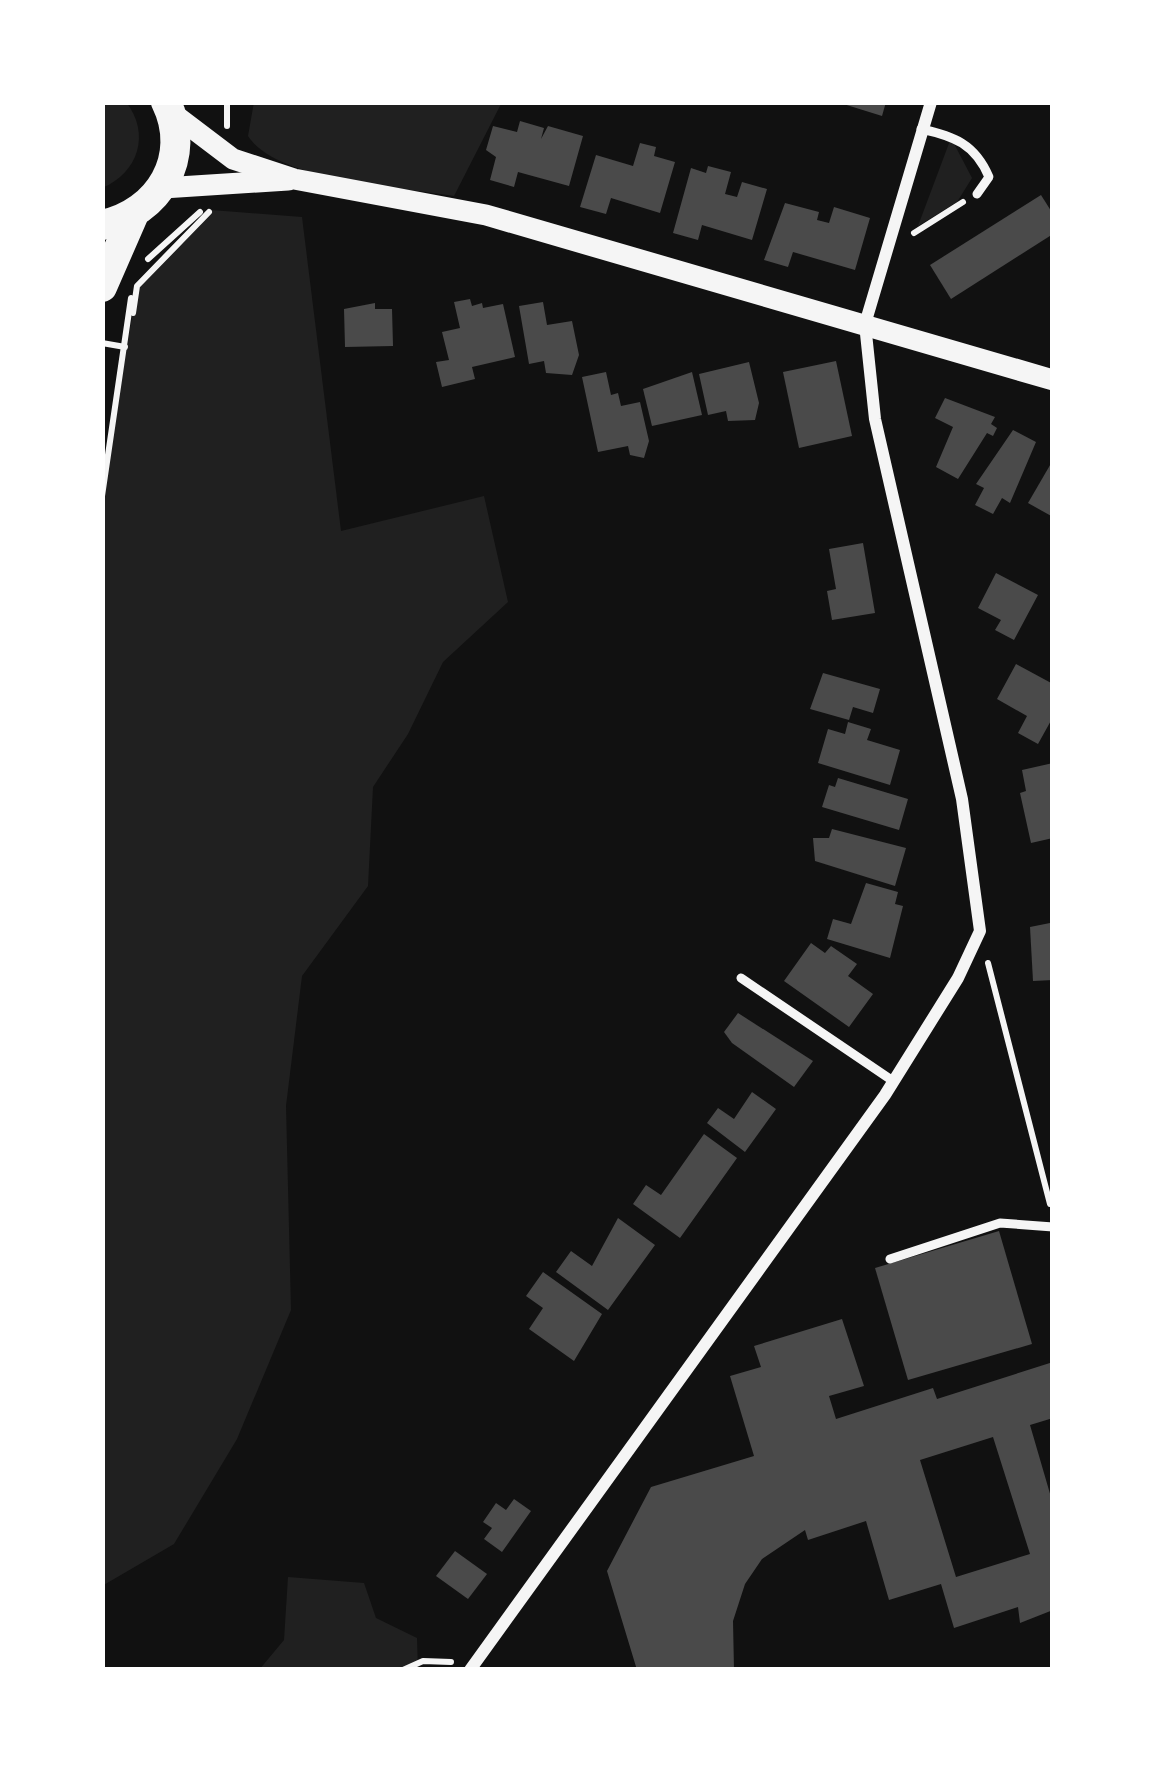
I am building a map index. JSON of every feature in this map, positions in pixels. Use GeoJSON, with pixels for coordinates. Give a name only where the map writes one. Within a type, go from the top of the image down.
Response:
{"type":"FeatureCollection","features":[{"type":"Feature","properties":{"kind":"main road"},"geometry":{"type":"LineString","coordinates":[[102,287],[133,216],[163,188],[176,138],[168,107]]}},
{"type":"Feature","properties":{"kind":"main road"},"geometry":{"type":"LineString","coordinates":[[102,225],[133,216]]}},
{"type":"Feature","properties":{"kind":"street"},"geometry":{"type":"LineString","coordinates":[[471,1668],[893,1081],[958,978],[980,931],[962,799],[875,418],[865,324],[931,102]]}},
{"type":"Feature","properties":{"kind":"street"},"geometry":{"type":"LineString","coordinates":[[168,107],[227,154],[294,179],[486,215],[1053,380]]}},
{"type":"Feature","properties":{"kind":"street"},"geometry":{"type":"LineString","coordinates":[[163,188],[294,179]]}},
{"type":"Feature","properties":{"kind":"lane"},"geometry":{"type":"LineString","coordinates":[[921,129],[956,137],[981,157],[988,177],[977,194]]}},
{"type":"Feature","properties":{"kind":"lane"},"geometry":{"type":"LineString","coordinates":[[741,978],[893,1081]]}},
{"type":"Feature","properties":{"kind":"lane"},"geometry":{"type":"LineString","coordinates":[[890,1259],[1000,1223],[1053,1227]]}},
{"type":"Feature","properties":{"kind":"path"},"geometry":{"type":"LineString","coordinates":[[227,102],[227,154]]}},
{"type":"Feature","properties":{"kind":"path"},"geometry":{"type":"LineString","coordinates":[[887,239],[919,231],[977,194]]}},
{"type":"Feature","properties":{"kind":"path"},"geometry":{"type":"LineString","coordinates":[[102,343],[128,348],[137,286],[211,210],[202,211],[167,238],[133,282],[102,496]]}},
{"type":"Feature","properties":{"kind":"path"},"geometry":{"type":"LineString","coordinates":[[980,931],[1047,1204],[1053,1205]]}},
{"type":"Feature","properties":{"kind":"path"},"geometry":{"type":"LineString","coordinates":[[403,1670],[423,1661],[471,1668]]}},
{"type":"Feature","properties":{"kind":"shaded area"},"geometry":{"type":"Polygon","coordinates":[[[102,102],[126,102],[139,139],[132,163],[102,188],[102,102]]]}},
{"type":"Feature","properties":{"kind":"shaded area"},"geometry":{"type":"Polygon","coordinates":[[[254,102],[502,102],[454,196],[342,180],[285,163],[248,136],[254,102]]]}},
{"type":"Feature","properties":{"kind":"shaded area"},"geometry":{"type":"Polygon","coordinates":[[[951,138],[972,178],[957,202],[918,226],[951,138]]]}},
{"type":"Feature","properties":{"kind":"shaded area"},"geometry":{"type":"Polygon","coordinates":[[[211,210],[302,217],[341,531],[484,496],[508,602],[443,662],[408,734],[373,787],[368,886],[302,976],[286,1106],[291,1310],[237,1439],[174,1544],[102,1586],[102,499],[137,286],[211,210]]]}},
{"type":"Feature","properties":{"kind":"shaded area"},"geometry":{"type":"Polygon","coordinates":[[[288,1577],[364,1583],[376,1618],[417,1638],[418,1670],[259,1670],[284,1640],[288,1577]]]}},
{"type":"Feature","properties":{"kind":"building"},"geometry":{"type":"Polygon","coordinates":[[[837,102],[886,102],[882,116],[837,102]]]}},
{"type":"Feature","properties":{"kind":"building"},"geometry":{"type":"Polygon","coordinates":[[[520,121],[544,128],[541,139],[548,126],[583,136],[569,186],[518,172],[514,187],[490,180],[496,157],[486,150],[493,126],[517,132],[520,121]]]}},
{"type":"Feature","properties":{"kind":"building"},"geometry":{"type":"Polygon","coordinates":[[[640,143],[656,147],[654,156],[675,162],[660,213],[611,198],[606,214],[580,207],[596,155],[633,166],[640,143]]]}},
{"type":"Feature","properties":{"kind":"building"},"geometry":{"type":"Polygon","coordinates":[[[708,166],[731,172],[725,194],[737,197],[742,182],[767,189],[752,240],[702,225],[698,240],[673,233],[691,168],[706,173],[708,166]]]}},
{"type":"Feature","properties":{"kind":"building"},"geometry":{"type":"Polygon","coordinates":[[[1041,195],[1053,214],[1053,234],[951,299],[930,265],[1041,195]]]}},
{"type":"Feature","properties":{"kind":"building"},"geometry":{"type":"Polygon","coordinates":[[[785,203],[819,212],[817,220],[829,223],[834,207],[870,218],[855,270],[793,252],[788,267],[764,260],[785,203]]]}},
{"type":"Feature","properties":{"kind":"building"},"geometry":{"type":"Polygon","coordinates":[[[470,299],[472,306],[482,303],[483,308],[503,304],[515,357],[472,367],[475,379],[442,387],[436,362],[449,360],[442,332],[460,328],[454,302],[470,299]]]}},
{"type":"Feature","properties":{"kind":"building"},"geometry":{"type":"Polygon","coordinates":[[[543,302],[547,325],[572,321],[579,355],[572,375],[546,373],[544,361],[529,364],[519,306],[543,302]]]}},
{"type":"Feature","properties":{"kind":"building"},"geometry":{"type":"Polygon","coordinates":[[[375,303],[375,309],[392,309],[393,346],[345,347],[344,309],[375,303]]]}},
{"type":"Feature","properties":{"kind":"building"},"geometry":{"type":"Polygon","coordinates":[[[836,361],[852,436],[799,448],[783,372],[836,361]]]}},
{"type":"Feature","properties":{"kind":"building"},"geometry":{"type":"Polygon","coordinates":[[[749,362],[759,403],[755,420],[728,421],[726,411],[708,415],[699,374],[749,362]]]}},
{"type":"Feature","properties":{"kind":"building"},"geometry":{"type":"Polygon","coordinates":[[[606,372],[611,395],[618,393],[621,406],[640,402],[649,441],[644,458],[630,455],[628,446],[598,452],[582,377],[606,372]]]}},
{"type":"Feature","properties":{"kind":"building"},"geometry":{"type":"Polygon","coordinates":[[[692,372],[702,415],[652,426],[643,389],[692,372]]]}},
{"type":"Feature","properties":{"kind":"building"},"geometry":{"type":"Polygon","coordinates":[[[945,398],[995,417],[991,424],[997,428],[993,436],[987,433],[958,479],[936,467],[953,427],[935,418],[945,398]]]}},
{"type":"Feature","properties":{"kind":"building"},"geometry":{"type":"Polygon","coordinates":[[[1013,430],[1036,442],[1010,503],[1002,498],[993,514],[975,505],[984,488],[976,484],[1013,430]]]}},
{"type":"Feature","properties":{"kind":"building"},"geometry":{"type":"Polygon","coordinates":[[[1053,460],[1053,517],[1028,503],[1053,460]]]}},
{"type":"Feature","properties":{"kind":"building"},"geometry":{"type":"Polygon","coordinates":[[[863,543],[875,613],[832,620],[827,591],[836,589],[829,549],[863,543]]]}},
{"type":"Feature","properties":{"kind":"building"},"geometry":{"type":"Polygon","coordinates":[[[996,573],[1038,595],[1014,640],[995,630],[1001,620],[978,608],[996,573]]]}},
{"type":"Feature","properties":{"kind":"building"},"geometry":{"type":"Polygon","coordinates":[[[1016,664],[1053,684],[1053,717],[1038,744],[1018,733],[1027,716],[997,699],[1016,664]]]}},
{"type":"Feature","properties":{"kind":"building"},"geometry":{"type":"Polygon","coordinates":[[[823,673],[880,689],[873,713],[853,707],[849,720],[810,709],[823,673]]]}},
{"type":"Feature","properties":{"kind":"building"},"geometry":{"type":"Polygon","coordinates":[[[848,722],[871,729],[867,740],[900,750],[890,785],[818,763],[828,729],[845,734],[848,722]]]}},
{"type":"Feature","properties":{"kind":"building"},"geometry":{"type":"Polygon","coordinates":[[[1053,763],[1053,838],[1031,843],[1020,793],[1026,791],[1022,770],[1053,763]]]}},
{"type":"Feature","properties":{"kind":"building"},"geometry":{"type":"Polygon","coordinates":[[[838,778],[908,799],[899,830],[822,807],[829,785],[835,787],[838,778]]]}},
{"type":"Feature","properties":{"kind":"building"},"geometry":{"type":"Polygon","coordinates":[[[832,829],[906,848],[895,886],[815,861],[813,838],[829,838],[832,829]]]}},
{"type":"Feature","properties":{"kind":"building"},"geometry":{"type":"Polygon","coordinates":[[[866,883],[898,892],[895,904],[903,906],[890,958],[827,939],[833,919],[851,924],[866,883]]]}},
{"type":"Feature","properties":{"kind":"building"},"geometry":{"type":"Polygon","coordinates":[[[1050,923],[1053,980],[1033,981],[1030,927],[1050,923]]]}},
{"type":"Feature","properties":{"kind":"building"},"geometry":{"type":"Polygon","coordinates":[[[811,943],[825,953],[831,946],[857,964],[848,976],[873,994],[849,1027],[784,981],[811,943]]]}},
{"type":"Feature","properties":{"kind":"building"},"geometry":{"type":"Polygon","coordinates":[[[738,1013],[813,1061],[794,1087],[732,1043],[724,1032],[738,1013]]]}},
{"type":"Feature","properties":{"kind":"building"},"geometry":{"type":"Polygon","coordinates":[[[752,1092],[776,1109],[745,1152],[707,1123],[718,1108],[734,1119],[752,1092]]]}},
{"type":"Feature","properties":{"kind":"building"},"geometry":{"type":"Polygon","coordinates":[[[704,1134],[737,1158],[680,1238],[633,1204],[646,1185],[661,1195],[704,1134]]]}},
{"type":"Feature","properties":{"kind":"building"},"geometry":{"type":"Polygon","coordinates":[[[618,1218],[655,1245],[608,1310],[556,1272],[571,1251],[592,1266],[618,1218]]]}},
{"type":"Feature","properties":{"kind":"building"},"geometry":{"type":"Polygon","coordinates":[[[999,1231],[1032,1344],[908,1380],[875,1268],[999,1231]]]}},
{"type":"Feature","properties":{"kind":"building"},"geometry":{"type":"Polygon","coordinates":[[[543,1272],[602,1314],[574,1361],[529,1329],[543,1308],[526,1296],[543,1272]]]}},
{"type":"Feature","properties":{"kind":"building"},"geometry":{"type":"Polygon","coordinates":[[[842,1319],[864,1386],[829,1396],[836,1419],[933,1388],[937,1399],[1053,1362],[1053,1418],[1030,1425],[1053,1504],[1053,1610],[1020,1623],[1018,1607],[954,1628],[941,1584],[889,1600],[866,1521],[808,1540],[805,1530],[762,1559],[745,1584],[733,1621],[734,1670],[637,1670],[607,1571],[651,1487],[754,1456],[730,1376],[761,1367],[754,1346],[842,1319]],[[993,1437],[920,1460],[956,1577],[1030,1554],[993,1437]]]}},
{"type":"Feature","properties":{"kind":"building"},"geometry":{"type":"Polygon","coordinates":[[[514,1499],[531,1511],[502,1552],[484,1539],[492,1528],[483,1522],[496,1503],[506,1510],[514,1499]]]}},
{"type":"Feature","properties":{"kind":"building"},"geometry":{"type":"Polygon","coordinates":[[[455,1551],[487,1574],[468,1599],[436,1576],[455,1551]]]}}]}
